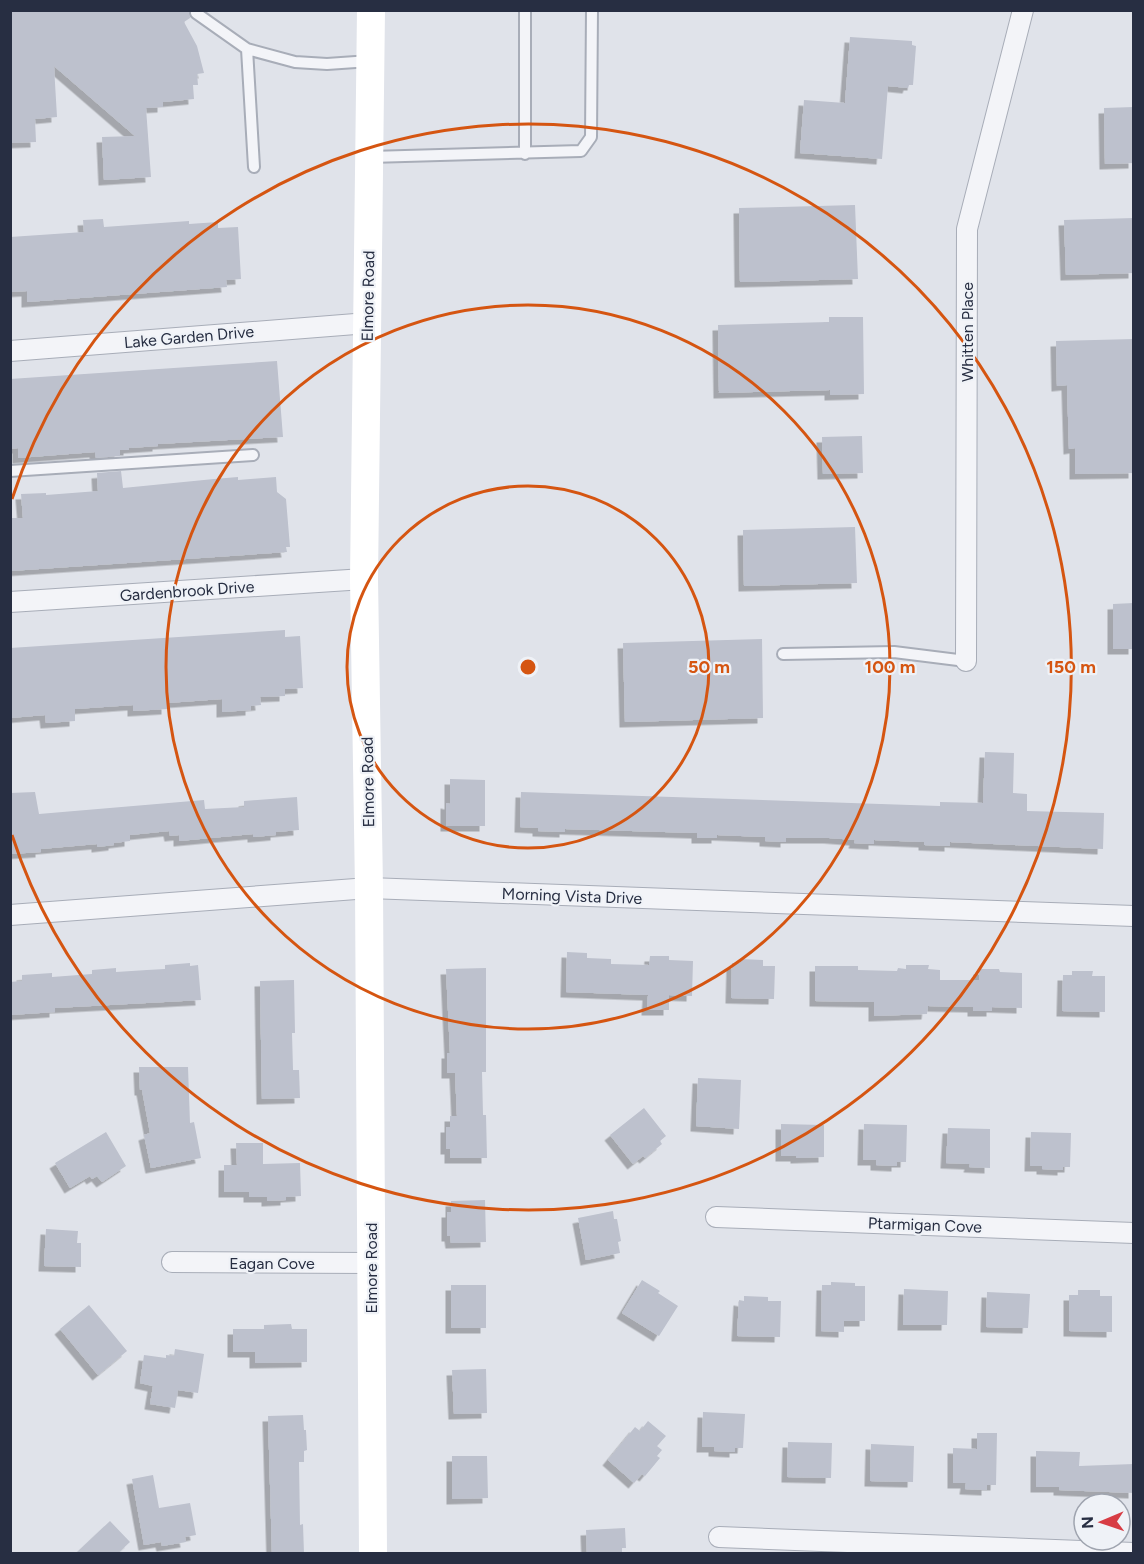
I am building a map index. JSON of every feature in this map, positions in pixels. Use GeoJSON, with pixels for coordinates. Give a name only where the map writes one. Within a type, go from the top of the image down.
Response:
{"type":"FeatureCollection","features":[{"type":"Feature","properties":{"kind":"street","name":"Elmore Road"},"geometry":{"type":"LineString","coordinates":[[371,10],[364,579],[369,888],[373,1554]]}},
{"type":"Feature","properties":{"kind":"street","name":"Whitten Place"},"geometry":{"type":"LineString","coordinates":[[966,661],[967,229],[1023,10]]}},
{"type":"Feature","properties":{"kind":"street","name":"Lake Garden Drive"},"geometry":{"type":"LineString","coordinates":[[10,351],[368,323]]}},
{"type":"Feature","properties":{"kind":"street","name":"Gardenbrook Drive"},"geometry":{"type":"LineString","coordinates":[[10,602],[364,579]]}},
{"type":"Feature","properties":{"kind":"street","name":"Morning Vista Drive"},"geometry":{"type":"LineString","coordinates":[[10,915],[369,888],[1134,916]]}},
{"type":"Feature","properties":{"kind":"street","name":"Ptarmigan Cove"},"geometry":{"type":"LineString","coordinates":[[716,1218],[1134,1233]]}},
{"type":"Feature","properties":{"kind":"street","name":"Eagan Cove"},"geometry":{"type":"LineString","coordinates":[[172,1262],[371,1263]]}},
{"type":"Feature","properties":{"kind":"street"},"geometry":{"type":"LineString","coordinates":[[719,1537],[1134,1553]]}},
{"type":"Feature","properties":{"kind":"lane"},"geometry":{"type":"LineString","coordinates":[[525,10],[525,154]]}},
{"type":"Feature","properties":{"kind":"lane"},"geometry":{"type":"LineString","coordinates":[[370,157],[581,151],[591,137],[592,10]]}},
{"type":"Feature","properties":{"kind":"lane"},"geometry":{"type":"LineString","coordinates":[[196,13],[247,49],[295,62],[327,64],[371,61]]}},
{"type":"Feature","properties":{"kind":"lane"},"geometry":{"type":"LineString","coordinates":[[247,49],[254,167]]}},
{"type":"Feature","properties":{"kind":"lane"},"geometry":{"type":"LineString","coordinates":[[10,471],[253,455]]}},
{"type":"Feature","properties":{"kind":"lane"},"geometry":{"type":"LineString","coordinates":[[783,654],[894,652],[966,661]]}},
{"type":"Feature","properties":{"kind":"building"},"geometry":{"type":"Polygon","coordinates":[[[10,10],[189,10],[190,18],[184,22],[197,46],[204,73],[197,74],[198,85],[193,85],[194,99],[163,102],[163,107],[146,108],[151,177],[104,180],[102,137],[135,136],[54,66],[57,117],[35,119],[36,142],[10,143],[10,10]]]}},
{"type":"Feature","properties":{"kind":"building"},"geometry":{"type":"Polygon","coordinates":[[[850,37],[912,41],[912,45],[916,46],[913,85],[909,85],[908,88],[888,86],[882,159],[800,153],[804,100],[845,103],[850,37]]]}},
{"type":"Feature","properties":{"kind":"building"},"geometry":{"type":"Polygon","coordinates":[[[1134,107],[1134,163],[1105,164],[1104,108],[1134,107]]]}},
{"type":"Feature","properties":{"kind":"building"},"geometry":{"type":"Polygon","coordinates":[[[855,205],[858,279],[740,282],[739,208],[855,205]]]}},
{"type":"Feature","properties":{"kind":"building"},"geometry":{"type":"Polygon","coordinates":[[[1134,218],[1134,273],[1066,275],[1064,220],[1134,218]]]}},
{"type":"Feature","properties":{"kind":"building"},"geometry":{"type":"Polygon","coordinates":[[[103,219],[104,227],[189,221],[189,224],[218,222],[218,228],[238,227],[241,279],[226,280],[227,287],[27,302],[27,291],[10,292],[10,237],[84,232],[83,220],[103,219]]]}},
{"type":"Feature","properties":{"kind":"building"},"geometry":{"type":"Polygon","coordinates":[[[829,317],[863,317],[864,394],[830,395],[830,390],[719,393],[718,325],[829,322],[829,317]]]}},
{"type":"Feature","properties":{"kind":"building"},"geometry":{"type":"Polygon","coordinates":[[[1134,339],[1134,473],[1075,474],[1075,448],[1069,449],[1067,385],[1057,386],[1056,341],[1134,339]]]}},
{"type":"Feature","properties":{"kind":"building"},"geometry":{"type":"Polygon","coordinates":[[[277,361],[283,437],[158,444],[158,446],[120,450],[120,456],[96,458],[95,452],[18,458],[18,448],[10,449],[10,379],[277,361]]]}},
{"type":"Feature","properties":{"kind":"building"},"geometry":{"type":"Polygon","coordinates":[[[862,436],[863,473],[823,474],[822,437],[862,436]]]}},
{"type":"Feature","properties":{"kind":"building"},"geometry":{"type":"Polygon","coordinates":[[[121,471],[123,488],[238,477],[238,480],[276,477],[277,492],[286,499],[290,547],[286,547],[287,552],[10,571],[10,518],[23,518],[21,494],[46,493],[46,495],[98,491],[97,473],[121,471]]]}},
{"type":"Feature","properties":{"kind":"building"},"geometry":{"type":"Polygon","coordinates":[[[855,527],[857,583],[744,586],[743,530],[855,527]]]}},
{"type":"Feature","properties":{"kind":"building"},"geometry":{"type":"Polygon","coordinates":[[[1134,603],[1134,649],[1113,649],[1113,604],[1134,603]]]}},
{"type":"Feature","properties":{"kind":"building"},"geometry":{"type":"Polygon","coordinates":[[[285,630],[285,637],[300,636],[303,688],[285,689],[285,696],[260,697],[261,705],[251,706],[251,710],[222,712],[222,699],[167,703],[167,709],[133,711],[133,705],[75,709],[75,721],[46,723],[45,715],[10,718],[10,648],[285,630]]]}},
{"type":"Feature","properties":{"kind":"building"},"geometry":{"type":"Polygon","coordinates":[[[762,639],[763,718],[625,722],[623,643],[762,639]]]}},
{"type":"Feature","properties":{"kind":"building"},"geometry":{"type":"Polygon","coordinates":[[[985,752],[1014,753],[1013,793],[1027,794],[1027,811],[1104,813],[1103,849],[950,842],[950,846],[924,845],[924,842],[874,840],[874,844],[829,838],[786,838],[786,842],[765,841],[765,837],[717,835],[717,838],[697,838],[697,833],[565,829],[565,832],[538,831],[538,828],[520,827],[521,792],[940,806],[940,802],[983,803],[985,752]]]}},
{"type":"Feature","properties":{"kind":"building"},"geometry":{"type":"Polygon","coordinates":[[[450,779],[485,780],[485,826],[446,826],[446,803],[450,804],[450,779]]]}},
{"type":"Feature","properties":{"kind":"building"},"geometry":{"type":"Polygon","coordinates":[[[35,792],[39,814],[204,800],[205,809],[244,807],[244,801],[297,797],[299,830],[276,832],[276,835],[253,837],[253,834],[179,841],[179,835],[170,836],[169,831],[130,835],[130,841],[114,843],[114,845],[97,847],[97,844],[10,854],[10,793],[35,792]]]}},
{"type":"Feature","properties":{"kind":"building"},"geometry":{"type":"Polygon","coordinates":[[[567,952],[587,953],[587,958],[611,959],[611,964],[649,965],[650,956],[669,956],[669,960],[693,961],[692,996],[669,995],[669,1010],[647,1010],[648,995],[566,992],[567,952]]]}},
{"type":"Feature","properties":{"kind":"building"},"geometry":{"type":"Polygon","coordinates":[[[740,959],[763,960],[763,966],[775,966],[774,999],[731,998],[732,963],[740,963],[740,959]]]}},
{"type":"Feature","properties":{"kind":"building"},"geometry":{"type":"Polygon","coordinates":[[[190,963],[190,966],[198,965],[201,1000],[55,1008],[55,1012],[10,1015],[10,982],[22,981],[22,975],[52,973],[52,977],[92,974],[92,970],[116,968],[116,972],[165,969],[165,965],[190,963]]]}},
{"type":"Feature","properties":{"kind":"building"},"geometry":{"type":"Polygon","coordinates":[[[906,965],[929,965],[928,969],[940,970],[940,980],[979,980],[979,969],[999,969],[1000,972],[1022,973],[1022,1008],[992,1007],[992,1011],[973,1011],[973,1007],[928,1006],[927,1014],[874,1016],[874,1002],[815,1001],[815,966],[858,966],[858,970],[897,971],[898,968],[906,969],[906,965]]]}},
{"type":"Feature","properties":{"kind":"building"},"geometry":{"type":"Polygon","coordinates":[[[486,968],[486,1072],[482,1072],[487,1158],[450,1158],[450,1149],[446,1149],[446,1127],[450,1127],[450,1116],[457,1116],[455,1073],[447,1073],[447,1053],[450,1053],[446,969],[486,968]]]}},
{"type":"Feature","properties":{"kind":"building"},"geometry":{"type":"Polygon","coordinates":[[[1072,971],[1093,971],[1092,976],[1105,976],[1105,1012],[1062,1011],[1063,975],[1072,975],[1072,971]]]}},
{"type":"Feature","properties":{"kind":"building"},"geometry":{"type":"Polygon","coordinates":[[[294,980],[293,1070],[299,1070],[300,1098],[262,1099],[260,981],[294,980]]]}},
{"type":"Feature","properties":{"kind":"building"},"geometry":{"type":"Polygon","coordinates":[[[139,1067],[188,1067],[190,1123],[194,1122],[201,1158],[151,1168],[144,1135],[150,1133],[142,1090],[140,1090],[139,1067]]]}},
{"type":"Feature","properties":{"kind":"building"},"geometry":{"type":"Polygon","coordinates":[[[698,1078],[741,1080],[739,1129],[696,1126],[698,1078]]]}},
{"type":"Feature","properties":{"kind":"building"},"geometry":{"type":"Polygon","coordinates":[[[644,1108],[666,1136],[660,1141],[662,1144],[645,1158],[643,1156],[633,1164],[610,1135],[644,1108]]]}},
{"type":"Feature","properties":{"kind":"building"},"geometry":{"type":"Polygon","coordinates":[[[781,1124],[824,1125],[824,1157],[781,1156],[781,1124]]]}},
{"type":"Feature","properties":{"kind":"building"},"geometry":{"type":"Polygon","coordinates":[[[864,1124],[907,1125],[906,1162],[897,1162],[897,1166],[876,1165],[876,1160],[863,1160],[864,1124]]]}},
{"type":"Feature","properties":{"kind":"building"},"geometry":{"type":"Polygon","coordinates":[[[948,1128],[990,1129],[990,1168],[946,1163],[948,1128]]]}},
{"type":"Feature","properties":{"kind":"building"},"geometry":{"type":"Polygon","coordinates":[[[106,1132],[126,1166],[102,1182],[97,1176],[92,1179],[90,1176],[70,1188],[55,1163],[106,1132]]]}},
{"type":"Feature","properties":{"kind":"building"},"geometry":{"type":"Polygon","coordinates":[[[1031,1132],[1071,1133],[1070,1167],[1063,1167],[1063,1170],[1030,1166],[1031,1132]]]}},
{"type":"Feature","properties":{"kind":"building"},"geometry":{"type":"Polygon","coordinates":[[[236,1143],[263,1143],[263,1164],[300,1163],[301,1196],[267,1201],[267,1197],[249,1197],[249,1192],[224,1192],[224,1165],[237,1165],[236,1143]]]}},
{"type":"Feature","properties":{"kind":"building"},"geometry":{"type":"Polygon","coordinates":[[[485,1200],[486,1242],[451,1243],[450,1236],[447,1236],[447,1212],[451,1212],[451,1201],[485,1200]]]}},
{"type":"Feature","properties":{"kind":"building"},"geometry":{"type":"Polygon","coordinates":[[[613,1211],[614,1219],[617,1219],[621,1241],[618,1242],[620,1253],[586,1260],[578,1218],[613,1211]]]}},
{"type":"Feature","properties":{"kind":"building"},"geometry":{"type":"Polygon","coordinates":[[[46,1229],[78,1231],[77,1243],[81,1243],[81,1267],[44,1266],[46,1229]]]}},
{"type":"Feature","properties":{"kind":"building"},"geometry":{"type":"Polygon","coordinates":[[[642,1280],[678,1306],[659,1336],[622,1313],[642,1280]]]}},
{"type":"Feature","properties":{"kind":"building"},"geometry":{"type":"Polygon","coordinates":[[[831,1282],[855,1283],[855,1286],[865,1286],[865,1321],[844,1321],[844,1332],[821,1331],[822,1285],[831,1285],[831,1282]]]}},
{"type":"Feature","properties":{"kind":"building"},"geometry":{"type":"Polygon","coordinates":[[[451,1285],[486,1285],[486,1328],[451,1328],[451,1285]]]}},
{"type":"Feature","properties":{"kind":"building"},"geometry":{"type":"Polygon","coordinates":[[[904,1289],[948,1291],[947,1325],[903,1325],[904,1289]]]}},
{"type":"Feature","properties":{"kind":"building"},"geometry":{"type":"Polygon","coordinates":[[[1078,1290],[1100,1290],[1100,1296],[1112,1296],[1112,1332],[1069,1331],[1069,1295],[1078,1295],[1078,1290]]]}},
{"type":"Feature","properties":{"kind":"building"},"geometry":{"type":"Polygon","coordinates":[[[987,1292],[1030,1294],[1028,1328],[986,1327],[987,1292]]]}},
{"type":"Feature","properties":{"kind":"building"},"geometry":{"type":"Polygon","coordinates":[[[744,1296],[768,1297],[768,1301],[781,1301],[780,1337],[737,1336],[739,1300],[744,1301],[744,1296]]]}},
{"type":"Feature","properties":{"kind":"building"},"geometry":{"type":"Polygon","coordinates":[[[89,1305],[127,1351],[98,1375],[60,1329],[89,1305]]]}},
{"type":"Feature","properties":{"kind":"building"},"geometry":{"type":"Polygon","coordinates":[[[291,1324],[292,1329],[307,1329],[307,1362],[255,1363],[255,1352],[233,1352],[233,1329],[264,1329],[264,1325],[291,1324]]]}},
{"type":"Feature","properties":{"kind":"building"},"geometry":{"type":"Polygon","coordinates":[[[175,1349],[204,1354],[198,1393],[178,1390],[175,1408],[150,1404],[153,1386],[140,1383],[144,1355],[166,1358],[166,1355],[174,1356],[175,1349]]]}},
{"type":"Feature","properties":{"kind":"building"},"geometry":{"type":"Polygon","coordinates":[[[486,1369],[487,1413],[454,1414],[452,1370],[486,1369]]]}},
{"type":"Feature","properties":{"kind":"building"},"geometry":{"type":"Polygon","coordinates":[[[703,1412],[745,1414],[743,1448],[735,1448],[735,1452],[714,1451],[714,1447],[702,1447],[703,1412]]]}},
{"type":"Feature","properties":{"kind":"building"},"geometry":{"type":"Polygon","coordinates":[[[303,1415],[307,1450],[304,1451],[304,1462],[299,1462],[300,1525],[303,1524],[304,1554],[272,1554],[268,1416],[303,1415]]]}},
{"type":"Feature","properties":{"kind":"building"},"geometry":{"type":"Polygon","coordinates":[[[648,1421],[666,1436],[657,1446],[662,1450],[657,1456],[660,1458],[645,1476],[642,1474],[634,1483],[608,1460],[635,1427],[640,1431],[648,1421]]]}},
{"type":"Feature","properties":{"kind":"building"},"geometry":{"type":"Polygon","coordinates":[[[977,1433],[997,1433],[996,1485],[987,1485],[987,1490],[965,1489],[966,1483],[953,1483],[953,1448],[977,1449],[977,1433]]]}},
{"type":"Feature","properties":{"kind":"building"},"geometry":{"type":"Polygon","coordinates":[[[788,1442],[832,1443],[831,1478],[787,1477],[788,1442]]]}},
{"type":"Feature","properties":{"kind":"building"},"geometry":{"type":"Polygon","coordinates":[[[871,1444],[914,1446],[913,1482],[870,1481],[871,1444]]]}},
{"type":"Feature","properties":{"kind":"building"},"geometry":{"type":"Polygon","coordinates":[[[1036,1451],[1080,1452],[1079,1466],[1134,1464],[1134,1493],[1036,1487],[1036,1451]]]}},
{"type":"Feature","properties":{"kind":"building"},"geometry":{"type":"Polygon","coordinates":[[[452,1456],[487,1456],[488,1498],[452,1499],[452,1456]]]}},
{"type":"Feature","properties":{"kind":"building"},"geometry":{"type":"Polygon","coordinates":[[[153,1475],[159,1508],[190,1503],[196,1535],[185,1537],[186,1542],[162,1546],[161,1542],[144,1545],[132,1479],[153,1475]]]}},
{"type":"Feature","properties":{"kind":"building"},"geometry":{"type":"Polygon","coordinates":[[[110,1521],[130,1542],[117,1554],[75,1554],[110,1521]]]}},
{"type":"Feature","properties":{"kind":"building"},"geometry":{"type":"Polygon","coordinates":[[[625,1528],[626,1548],[622,1548],[622,1554],[587,1554],[586,1530],[625,1528]]]}}]}
